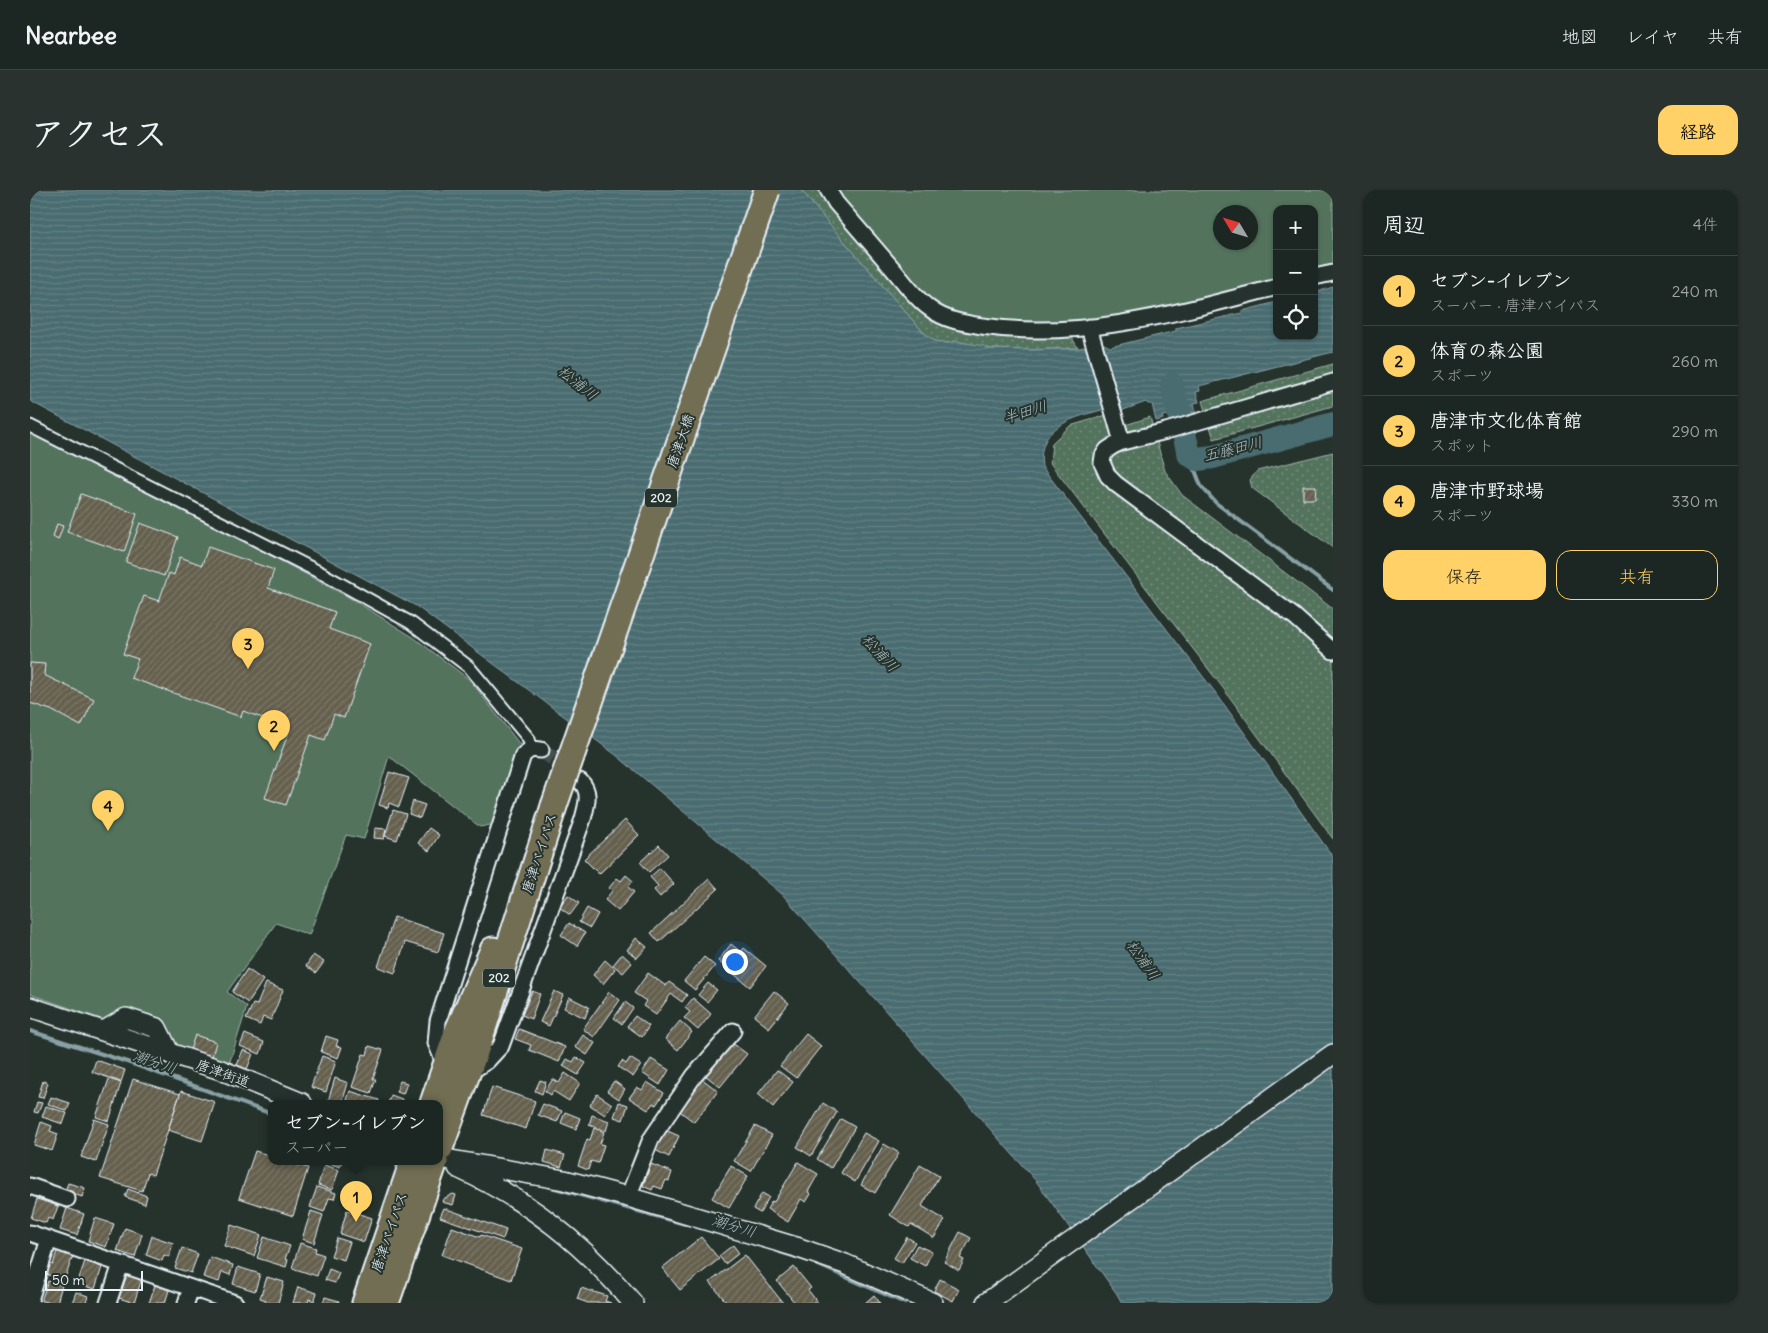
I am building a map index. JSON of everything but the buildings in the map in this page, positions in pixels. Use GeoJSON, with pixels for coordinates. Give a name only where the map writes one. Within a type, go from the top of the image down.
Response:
{"type":"FeatureCollection","features":[{"type":"Feature","properties":{"kind":"highway","name":"唐津大橋"},"geometry":{"type":"LineString","coordinates":[[554,806],[767,190]]}},
{"type":"Feature","properties":{"kind":"highway","name":"唐津バイパス"},"geometry":{"type":"LineString","coordinates":[[443,1134],[456,1071],[458,1030],[554,806]]}},
{"type":"Feature","properties":{"kind":"highway","name":"唐津バイパス"},"geometry":{"type":"LineString","coordinates":[[435,1100],[456,1071]]}},
{"type":"Feature","properties":{"kind":"highway","name":"唐津バイパス"},"geometry":{"type":"LineString","coordinates":[[365,1303],[412,1165]]}},
{"type":"Feature","properties":{"kind":"highway","name":"唐津バイパス"},"geometry":{"type":"LineString","coordinates":[[386,1303],[434,1165]]}},
{"type":"Feature","properties":{"kind":"street"},"geometry":{"type":"LineString","coordinates":[[828,190],[836,203],[928,308],[944,317],[967,324],[1016,329],[1058,330],[1117,324],[1213,304],[1273,288]]}},
{"type":"Feature","properties":{"kind":"street"},"geometry":{"type":"LineString","coordinates":[[1318,277],[1333,273]]}},
{"type":"Feature","properties":{"kind":"street"},"geometry":{"type":"LineString","coordinates":[[1089,327],[1122,442]]}},
{"type":"Feature","properties":{"kind":"street"},"geometry":{"type":"LineString","coordinates":[[1333,382],[1122,442],[1107,450],[1103,456],[1102,463],[1108,476],[1116,484],[1295,617],[1333,651]]}},
{"type":"Feature","properties":{"kind":"street"},"geometry":{"type":"LineString","coordinates":[[30,426],[322,574],[411,623],[469,667],[529,739],[536,750],[523,755],[438,1021],[436,1043],[456,1071],[488,1061],[500,1046],[583,819],[587,793],[580,781]]}},
{"type":"Feature","properties":{"kind":"street","name":"唐津街道"},"geometry":{"type":"LineString","coordinates":[[30,1007],[221,1070],[295,1100]]}},
{"type":"Feature","properties":{"kind":"street"},"geometry":{"type":"LineString","coordinates":[[628,1197],[650,1138],[694,1076],[733,1031]]}},
{"type":"Feature","properties":{"kind":"street"},"geometry":{"type":"LineString","coordinates":[[986,1303],[1333,1054]]}},
{"type":"Feature","properties":{"kind":"street"},"geometry":{"type":"LineString","coordinates":[[443,1160],[564,1180],[628,1197],[796,1247],[845,1264],[932,1303]]}},
{"type":"Feature","properties":{"kind":"street"},"geometry":{"type":"LineString","coordinates":[[443,1160],[490,1182],[548,1220],[589,1254],[626,1300]]}},
{"type":"Feature","properties":{"kind":"street"},"geometry":{"type":"LineString","coordinates":[[30,1186],[67,1199]]}},
{"type":"Feature","properties":{"kind":"street"},"geometry":{"type":"LineString","coordinates":[[30,1233],[235,1303]]}},
{"type":"Feature","properties":{"kind":"street"},"geometry":{"type":"LineString","coordinates":[[30,1300],[49,1239]]}},
{"type":"Feature","properties":{"kind":"street"},"geometry":{"type":"LineString","coordinates":[[108,1303],[120,1264]]}},
{"type":"Feature","properties":{"kind":"street"},"geometry":{"type":"LineString","coordinates":[[186,1303],[191,1288]]}},
{"type":"Feature","properties":{"kind":"green space"},"geometry":{"type":"Polygon","coordinates":[[[801,190],[818,190],[910,297],[1071,336],[1078,348],[988,349],[955,341],[949,343],[935,341],[923,332],[801,190]]]}},
{"type":"Feature","properties":{"kind":"green space"},"geometry":{"type":"Polygon","coordinates":[[[832,190],[1333,190],[1333,267],[1318,271],[1318,205],[1273,205],[1273,283],[1167,309],[1053,326],[991,324],[930,305],[832,190]]]}},
{"type":"Feature","properties":{"kind":"green space"},"geometry":{"type":"Polygon","coordinates":[[[1333,364],[1333,406],[1214,439],[1202,401],[1333,364]]]}},
{"type":"Feature","properties":{"kind":"green space"},"geometry":{"type":"Polygon","coordinates":[[[1107,415],[1113,429],[1150,417],[1165,471],[1182,495],[1333,609],[1333,839],[1223,688],[1050,463],[1052,443],[1070,426],[1107,415]]]}},
{"type":"Feature","properties":{"kind":"green space"},"geometry":{"type":"Polygon","coordinates":[[[30,431],[203,519],[350,598],[413,637],[470,680],[521,746],[495,824],[480,827],[389,756],[364,839],[346,835],[309,935],[276,923],[227,992],[247,1007],[229,1064],[30,994],[30,431]]]}},
{"type":"Feature","properties":{"kind":"green space"},"geometry":{"type":"Polygon","coordinates":[[[1333,452],[1333,548],[1252,488],[1250,480],[1257,471],[1333,452]]]}},
{"type":"Feature","properties":{"kind":"water"},"geometry":{"type":"Polygon","coordinates":[[[30,190],[801,190],[923,332],[935,341],[949,343],[955,341],[984,346],[988,349],[1032,350],[1078,348],[1104,344],[1110,347],[1176,331],[1176,328],[1242,313],[1242,311],[1273,303],[1273,340],[1318,340],[1318,292],[1333,287],[1333,352],[1199,386],[1200,391],[1196,392],[1199,402],[1194,403],[1196,412],[1170,419],[1169,415],[1162,416],[1163,419],[1156,421],[1152,404],[1146,402],[1123,410],[1116,406],[1076,418],[1054,430],[1046,439],[1042,452],[1042,467],[1218,696],[1333,857],[1333,1303],[1122,1303],[1036,1181],[783,895],[616,755],[416,606],[30,401],[30,190]]]}},
{"type":"Feature","properties":{"kind":"waterway","name":"五藤田川"},"geometry":{"type":"LineString","coordinates":[[1172,385],[1189,454],[1197,459],[1213,457],[1333,424]]}},
{"type":"Feature","properties":{"kind":"waterway"},"geometry":{"type":"LineString","coordinates":[[1189,454],[1201,486],[1216,503],[1333,590]]}},
{"type":"Feature","properties":{"kind":"waterway","name":"潮分川"},"geometry":{"type":"LineString","coordinates":[[30,1031],[130,1063],[268,1113]]}},
{"type":"Feature","properties":{"kind":"waterway","name":"潮分川"},"geometry":{"type":"LineString","coordinates":[[551,1187],[685,1224]]}},
{"type":"Feature","properties":{"kind":"waterway","name":"潮分川"},"geometry":{"type":"LineString","coordinates":[[780,1252],[809,1261]]}},
{"type":"Feature","properties":{"kind":"waterway","name":"潮分川"},"geometry":{"type":"LineString","coordinates":[[816,1264],[905,1303]]}},
{"type":"Feature","properties":{"kind":"tunnel"},"geometry":{"type":"LineString","coordinates":[[541,750],[571,774]]}},
{"type":"Feature","properties":{"kind":"place","name":"唐津市文化体育館"},"geometry":{"type":"Point","coordinates":[248,669]}},
{"type":"Feature","properties":{"kind":"place","name":"体育の森公園"},"geometry":{"type":"Point","coordinates":[274,751]}},
{"type":"Feature","properties":{"kind":"place","name":"唐津市野球場"},"geometry":{"type":"Point","coordinates":[108,831]}},
{"type":"Feature","properties":{"kind":"place","name":"セブン-イレブン"},"geometry":{"type":"Point","coordinates":[356,1222]}},
{"type":"Feature","properties":{"kind":"water label","name":"松浦川"},"geometry":{"type":"Point","coordinates":[578,383]}},
{"type":"Feature","properties":{"kind":"water label","name":"半田川"},"geometry":{"type":"Point","coordinates":[1025,412]}},
{"type":"Feature","properties":{"kind":"water label","name":"松浦川"},"geometry":{"type":"Point","coordinates":[880,653]}},
{"type":"Feature","properties":{"kind":"water label","name":"松浦川"},"geometry":{"type":"Point","coordinates":[1143,960]}}]}
